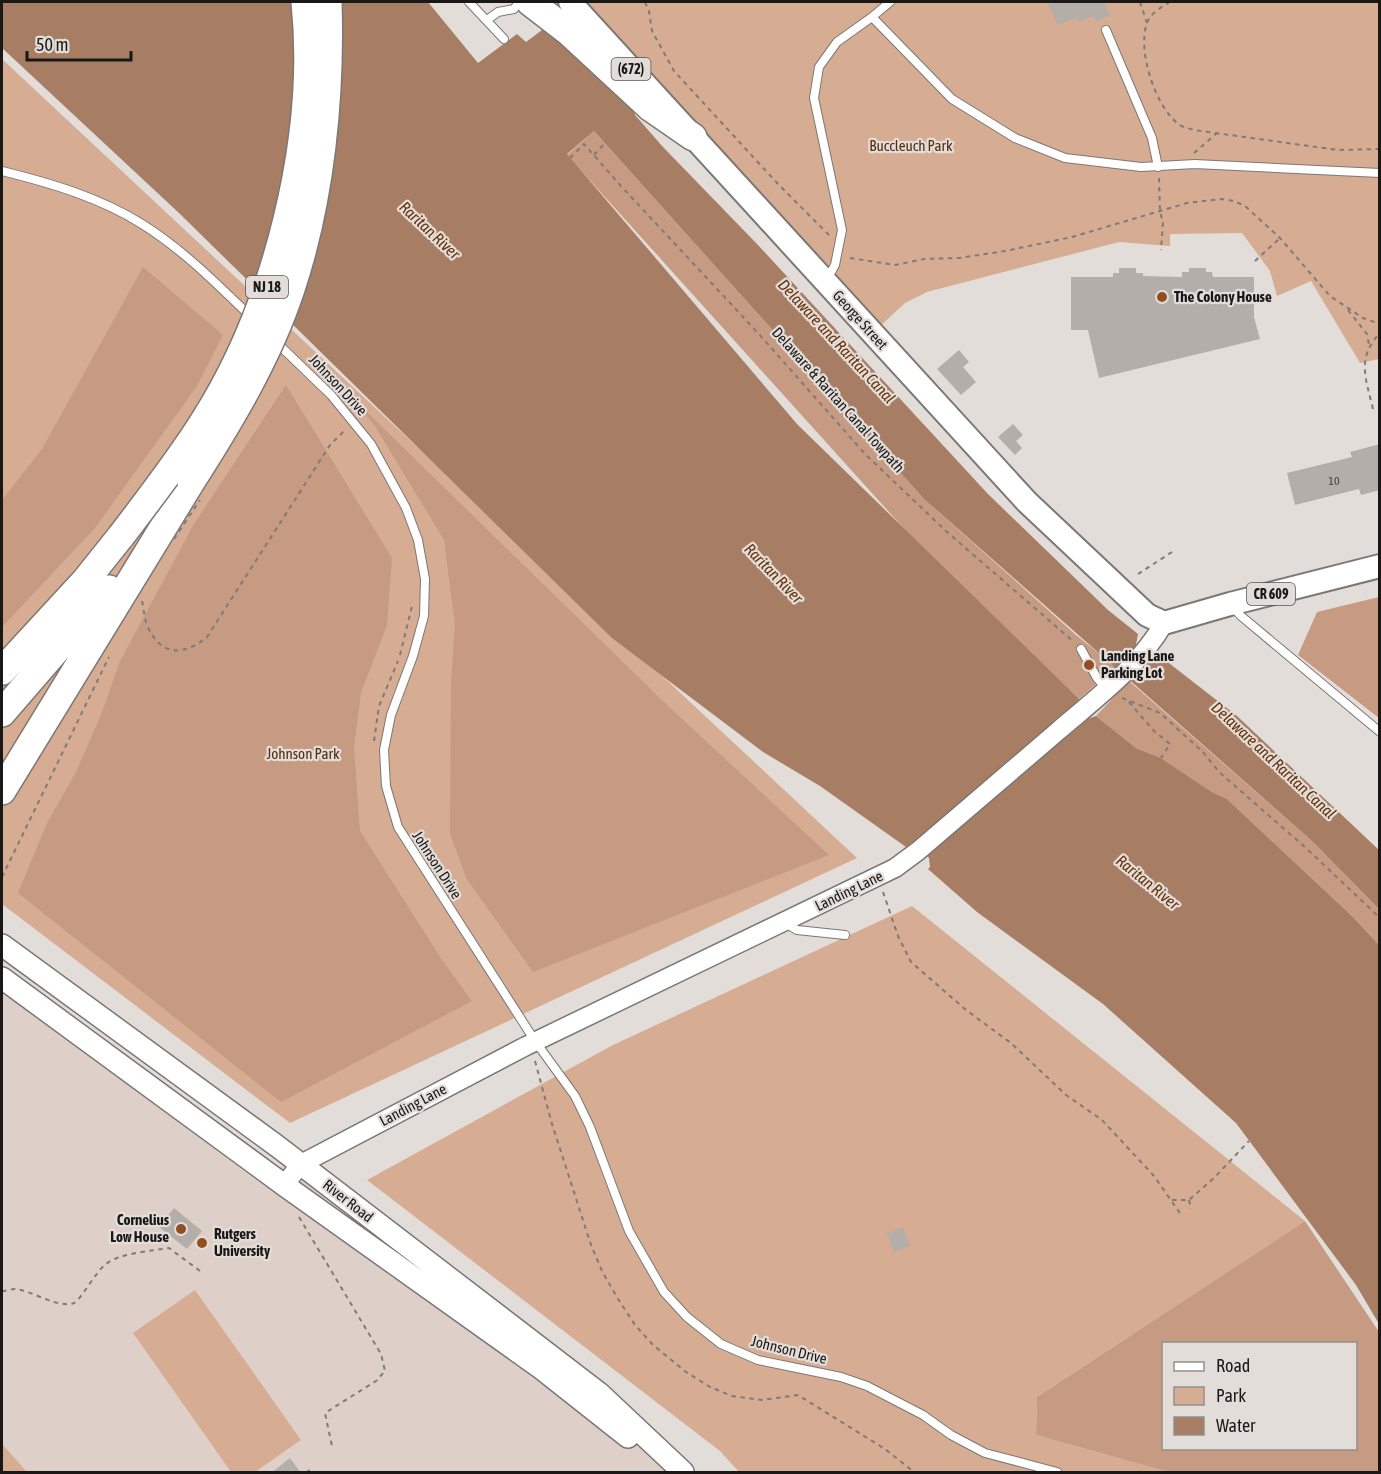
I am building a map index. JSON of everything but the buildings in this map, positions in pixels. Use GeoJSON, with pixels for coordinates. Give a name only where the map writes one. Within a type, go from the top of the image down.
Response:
{"type":"FeatureCollection","features":[{"type":"Feature","properties":{"kind":"highway","name":"NJ 18"},"geometry":{"type":"LineString","coordinates":[[2,671],[85,581],[165,479],[205,420],[232,372],[272,272],[291,203],[303,130],[307,74],[305,2]]}},
{"type":"Feature","properties":{"kind":"highway","name":"NJ 18"},"geometry":{"type":"LineString","coordinates":[[137,573],[249,386],[273,337],[291,288],[314,202],[327,106],[328,2]]}},
{"type":"Feature","properties":{"kind":"highway"},"geometry":{"type":"LineString","coordinates":[[530,2],[568,32],[651,108],[693,137]]}},
{"type":"Feature","properties":{"kind":"highway"},"geometry":{"type":"LineString","coordinates":[[2,713],[81,624],[137,573]]}},
{"type":"Feature","properties":{"kind":"highway"},"geometry":{"type":"LineString","coordinates":[[2,791],[137,573]]}},
{"type":"Feature","properties":{"kind":"main road","name":"George Street"},"geometry":{"type":"LineString","coordinates":[[570,2],[1026,502],[1147,615],[1164,623]]}},
{"type":"Feature","properties":{"kind":"main road","name":"CR 609"},"geometry":{"type":"LineString","coordinates":[[1164,623],[1380,566]]}},
{"type":"Feature","properties":{"kind":"main road","name":"River Road"},"geometry":{"type":"LineString","coordinates":[[2,945],[301,1164],[599,1393],[683,1473]]}},
{"type":"Feature","properties":{"kind":"main road","name":"River Road"},"geometry":{"type":"LineString","coordinates":[[2,978],[284,1185],[542,1370],[674,1473]]}},
{"type":"Feature","properties":{"kind":"street","name":"Landing Lane"},"geometry":{"type":"LineString","coordinates":[[284,1185],[301,1164],[535,1041],[874,879],[918,851],[1091,702],[1113,690],[1154,641],[1164,623]]}},
{"type":"Feature","properties":{"kind":"lane"},"geometry":{"type":"LineString","coordinates":[[469,2],[504,39]]}},
{"type":"Feature","properties":{"kind":"lane"},"geometry":{"type":"LineString","coordinates":[[487,20],[498,12],[514,9],[519,2]]}},
{"type":"Feature","properties":{"kind":"lane"},"geometry":{"type":"LineString","coordinates":[[825,283],[835,265],[842,230],[814,98],[819,67],[837,42],[890,2]]}},
{"type":"Feature","properties":{"kind":"lane"},"geometry":{"type":"LineString","coordinates":[[872,17],[952,99],[1015,138],[1065,158],[1141,167],[1196,164],[1380,173]]}},
{"type":"Feature","properties":{"kind":"lane"},"geometry":{"type":"LineString","coordinates":[[1106,30],[1152,138],[1158,167]]}},
{"type":"Feature","properties":{"kind":"lane","name":"Johnson Drive"},"geometry":{"type":"LineString","coordinates":[[2,171],[63,187],[100,201],[142,223],[168,242],[311,375],[371,444],[406,508],[418,540],[425,579],[424,616],[413,656],[391,715],[387,736],[384,770],[388,797],[402,835],[535,1041],[575,1096],[590,1126],[629,1231],[664,1292],[687,1317],[721,1344],[758,1360],[841,1377],[867,1386],[923,1415],[951,1435],[985,1453],[1057,1473]]}},
{"type":"Feature","properties":{"kind":"lane"},"geometry":{"type":"LineString","coordinates":[[1230,604],[1241,616],[1380,732]]}},
{"type":"Feature","properties":{"kind":"lane"},"geometry":{"type":"LineString","coordinates":[[1081,649],[1097,678],[1113,690]]}},
{"type":"Feature","properties":{"kind":"lane"},"geometry":{"type":"LineString","coordinates":[[784,922],[797,930],[844,935]]}},
{"type":"Feature","properties":{"kind":"path"},"geometry":{"type":"LineString","coordinates":[[645,2],[652,31],[674,71],[778,184],[830,236]]}},
{"type":"Feature","properties":{"kind":"path"},"geometry":{"type":"LineString","coordinates":[[1140,2],[1147,23]]}},
{"type":"Feature","properties":{"kind":"path"},"geometry":{"type":"LineString","coordinates":[[1170,2],[1158,8],[1147,23],[1144,39],[1147,70],[1156,92],[1178,124],[1194,130],[1217,134],[1338,150],[1380,149]]}},
{"type":"Feature","properties":{"kind":"path"},"geometry":{"type":"LineString","coordinates":[[1178,166],[1217,134]]}},
{"type":"Feature","properties":{"kind":"path"},"geometry":{"type":"LineString","coordinates":[[594,155],[605,143]]}},
{"type":"Feature","properties":{"kind":"path","name":"Delaware & Raritan Canal Towpath"},"geometry":{"type":"LineString","coordinates":[[570,158],[584,144],[758,333],[866,455],[947,532],[1081,649]]}},
{"type":"Feature","properties":{"kind":"path"},"geometry":{"type":"LineString","coordinates":[[1158,167],[1160,212],[1163,222],[1161,250]]}},
{"type":"Feature","properties":{"kind":"path"},"geometry":{"type":"LineString","coordinates":[[850,258],[895,265],[924,259],[959,258],[1005,251],[1072,237],[1186,203],[1221,199],[1245,206],[1280,238],[1330,297],[1363,318],[1380,324]]}},
{"type":"Feature","properties":{"kind":"path"},"geometry":{"type":"LineString","coordinates":[[1255,261],[1280,238]]}},
{"type":"Feature","properties":{"kind":"path"},"geometry":{"type":"LineString","coordinates":[[1344,306],[1356,317],[1367,334],[1369,345]]}},
{"type":"Feature","properties":{"kind":"path"},"geometry":{"type":"LineString","coordinates":[[1373,409],[1364,368],[1365,353],[1380,333]]}},
{"type":"Feature","properties":{"kind":"path"},"geometry":{"type":"LineString","coordinates":[[137,573],[146,623],[154,638],[164,647],[178,651],[194,648],[207,637],[330,445],[346,429]]}},
{"type":"Feature","properties":{"kind":"path"},"geometry":{"type":"LineString","coordinates":[[1138,574],[1172,552]]}},
{"type":"Feature","properties":{"kind":"path"},"geometry":{"type":"LineString","coordinates":[[374,745],[380,706],[400,657],[412,612],[412,602]]}},
{"type":"Feature","properties":{"kind":"path"},"geometry":{"type":"LineString","coordinates":[[1071,640],[1076,635]]}},
{"type":"Feature","properties":{"kind":"path"},"geometry":{"type":"LineString","coordinates":[[2,877],[112,651]]}},
{"type":"Feature","properties":{"kind":"path"},"geometry":{"type":"LineString","coordinates":[[1113,690],[1129,702],[1154,731],[1170,744],[1161,758]]}},
{"type":"Feature","properties":{"kind":"path"},"geometry":{"type":"LineString","coordinates":[[1129,702],[1160,713],[1206,755],[1219,772],[1306,848],[1380,918]]}},
{"type":"Feature","properties":{"kind":"path"},"geometry":{"type":"LineString","coordinates":[[881,890],[886,896],[888,909],[905,954],[917,968],[966,1010],[1011,1043],[1066,1095],[1102,1120],[1142,1161],[1182,1215]]}},
{"type":"Feature","properties":{"kind":"path"},"geometry":{"type":"LineString","coordinates":[[1172,1200],[1189,1200],[1215,1177],[1249,1140]]}},
{"type":"Feature","properties":{"kind":"path"},"geometry":{"type":"LineString","coordinates":[[1189,1200],[1191,1209]]}},
{"type":"Feature","properties":{"kind":"path"},"geometry":{"type":"LineString","coordinates":[[294,1209],[381,1354],[385,1371],[376,1381],[326,1413],[332,1446]]}},
{"type":"Feature","properties":{"kind":"path"},"geometry":{"type":"LineString","coordinates":[[2,1291],[16,1289],[63,1304],[73,1304],[107,1262],[169,1248],[200,1271]]}},
{"type":"Feature","properties":{"kind":"shaded area","name":"Rutgers University"},"geometry":{"type":"Polygon","coordinates":[[[2,990],[245,1172],[301,1164],[679,1472],[2,1472],[2,990]]]}},
{"type":"Feature","properties":{"kind":"green space","name":"Buccleuch Park"},"geometry":{"type":"Polygon","coordinates":[[[582,2],[1379,2],[1379,359],[1360,363],[1311,281],[1277,296],[1270,271],[1242,233],[1170,234],[1170,246],[1119,242],[927,292],[905,303],[878,328],[582,2]]]}},
{"type":"Feature","properties":{"kind":"green space","name":"Johnson Park"},"geometry":{"type":"Polygon","coordinates":[[[2,59],[857,858],[290,1123],[2,904],[2,59]]]}},
{"type":"Feature","properties":{"kind":"green space"},"geometry":{"type":"Polygon","coordinates":[[[594,131],[924,499],[1076,635],[1116,667],[1079,699],[926,553],[567,155],[594,131]]]}},
{"type":"Feature","properties":{"kind":"green space"},"geometry":{"type":"Polygon","coordinates":[[[143,267],[223,335],[197,386],[95,528],[2,627],[2,500],[42,449],[143,267]]]}},
{"type":"Feature","properties":{"kind":"green space"},"geometry":{"type":"Polygon","coordinates":[[[334,380],[668,706],[829,855],[533,972],[466,878],[450,833],[451,683],[455,625],[444,540],[373,423],[334,380]]]}},
{"type":"Feature","properties":{"kind":"green space"},"geometry":{"type":"Polygon","coordinates":[[[286,385],[392,558],[387,625],[361,693],[354,747],[360,831],[442,960],[472,1001],[281,1102],[18,893],[47,823],[77,770],[101,715],[120,661],[194,524],[286,385]]]}},
{"type":"Feature","properties":{"kind":"green space"},"geometry":{"type":"Polygon","coordinates":[[[1380,597],[1379,718],[1298,655],[1317,612],[1380,597]]]}},
{"type":"Feature","properties":{"kind":"green space"},"geometry":{"type":"Polygon","coordinates":[[[1129,681],[1312,841],[1379,909],[1379,945],[1353,917],[1227,799],[1212,792],[1161,758],[1136,748],[1096,716],[1129,681]]]}},
{"type":"Feature","properties":{"kind":"green space"},"geometry":{"type":"Polygon","coordinates":[[[912,906],[1305,1221],[1037,1397],[1036,1435],[1168,1472],[739,1472],[720,1451],[367,1180],[613,1045],[912,906]]]}},
{"type":"Feature","properties":{"kind":"green space"},"geometry":{"type":"Polygon","coordinates":[[[1305,1221],[1379,1332],[1379,1472],[1168,1472],[1036,1435],[1037,1397],[1305,1221]]]}},
{"type":"Feature","properties":{"kind":"green space"},"geometry":{"type":"Polygon","coordinates":[[[195,1290],[301,1440],[255,1472],[231,1472],[133,1333],[195,1290]]]}},
{"type":"Feature","properties":{"kind":"green space"},"geometry":{"type":"Polygon","coordinates":[[[2,1444],[27,1472],[2,1472],[2,1444]]]}},
{"type":"Feature","properties":{"kind":"water"},"geometry":{"type":"Polygon","coordinates":[[[2,2],[428,2],[478,63],[517,34],[526,42],[546,27],[634,105],[635,115],[663,147],[758,245],[988,494],[1108,610],[1138,634],[1135,650],[1150,662],[1165,660],[1237,716],[1379,850],[1379,909],[1312,841],[924,499],[594,131],[567,154],[797,424],[1079,699],[1077,709],[1087,719],[1096,716],[1136,748],[1161,758],[1212,792],[1227,799],[1353,917],[1379,945],[1379,1324],[1356,1285],[1236,1123],[1103,1004],[977,912],[928,869],[930,867],[929,858],[914,841],[906,847],[820,786],[763,752],[612,638],[179,213],[2,48],[2,2]]]}},
{"type":"Feature","properties":{"kind":"place","name":"The Colony House"},"geometry":{"type":"Point","coordinates":[1162,297]}},
{"type":"Feature","properties":{"kind":"place","name":"Landing Lane Parking Lot"},"geometry":{"type":"Point","coordinates":[1089,665]}},
{"type":"Feature","properties":{"kind":"place","name":"Cornelius Low House"},"geometry":{"type":"Point","coordinates":[181,1229]}},
{"type":"Feature","properties":{"kind":"place","name":"Rutgers University"},"geometry":{"type":"Point","coordinates":[202,1243]}},
{"type":"Feature","properties":{"kind":"water label","name":"Raritan River"},"geometry":{"type":"Point","coordinates":[430,230]}},
{"type":"Feature","properties":{"kind":"water label","name":"Delaware and Raritan Canal"},"geometry":{"type":"Point","coordinates":[837,341]}},
{"type":"Feature","properties":{"kind":"water label","name":"Raritan River"},"geometry":{"type":"Point","coordinates":[774,573]}},
{"type":"Feature","properties":{"kind":"water label","name":"Delaware and Raritan Canal"},"geometry":{"type":"Point","coordinates":[1274,760]}},
{"type":"Feature","properties":{"kind":"water label","name":"Raritan River"},"geometry":{"type":"Point","coordinates":[1148,882]}}]}
